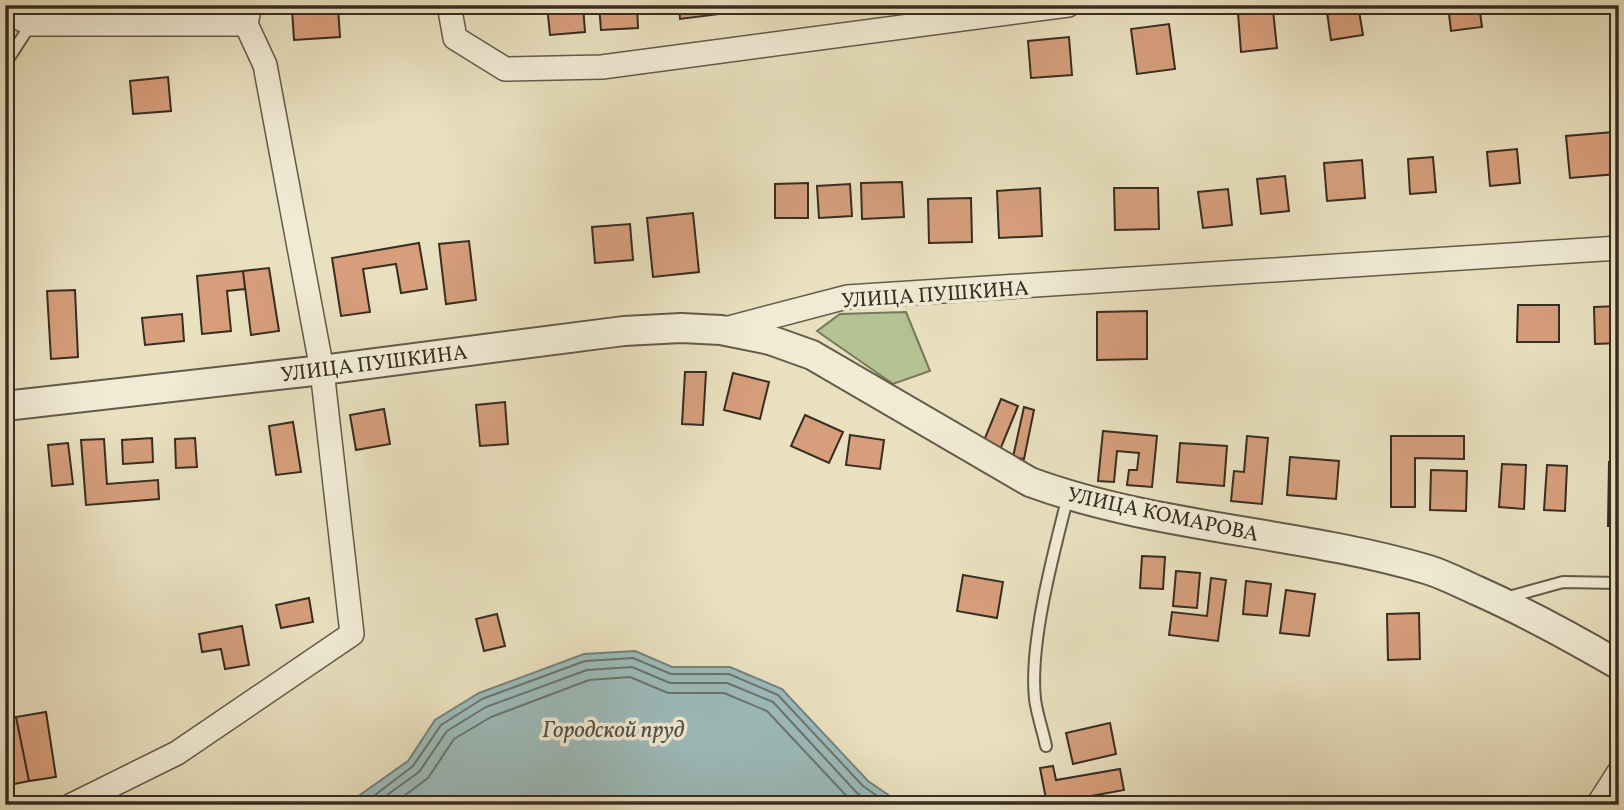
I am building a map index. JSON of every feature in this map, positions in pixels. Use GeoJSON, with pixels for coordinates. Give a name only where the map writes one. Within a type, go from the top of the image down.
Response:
{"type":"FeatureCollection","features":[{"type":"Feature","properties":{"kind":"street"},"geometry":{"type":"LineString","coordinates":[[449,5],[455,38],[505,69],[602,67],[1068,5]]}},
{"type":"Feature","properties":{"kind":"street"},"geometry":{"type":"LineString","coordinates":[[5,12],[31,24],[248,15],[265,65],[322,370],[352,634],[177,753],[72,805]]}},
{"type":"Feature","properties":{"kind":"street","name":"УЛИЦА ПУШКИНА"},"geometry":{"type":"LineString","coordinates":[[5,406],[322,370],[624,331],[681,328],[721,330],[847,297],[1619,248]]}},
{"type":"Feature","properties":{"kind":"street","name":"УЛИЦА КОМАРОВА"},"geometry":{"type":"LineString","coordinates":[[721,330],[770,340],[812,355],[1030,482],[1068,496],[1364,553],[1432,571],[1552,625],[1619,665]]}},
{"type":"Feature","properties":{"kind":"street"},"geometry":{"type":"LineString","coordinates":[[1598,805],[1619,772]]}},
{"type":"Feature","properties":{"kind":"lane"},"geometry":{"type":"LineString","coordinates":[[5,64],[31,24]]}},
{"type":"Feature","properties":{"kind":"lane"},"geometry":{"type":"LineString","coordinates":[[1046,746],[1035,698],[1038,648],[1051,562],[1068,496]]}},
{"type":"Feature","properties":{"kind":"lane"},"geometry":{"type":"LineString","coordinates":[[1497,600],[1563,582],[1619,583]]}},
{"type":"Feature","properties":{"kind":"green space"},"geometry":{"type":"Polygon","coordinates":[[[906,312],[930,371],[893,384],[817,331],[840,314],[906,312]]]}},
{"type":"Feature","properties":{"kind":"water","name":"Городской пруд"},"geometry":{"type":"Polygon","coordinates":[[[635,651],[672,667],[730,667],[782,689],[868,781],[903,805],[355,805],[357,797],[408,761],[435,720],[479,693],[584,654],[635,651]]]}},
{"type":"Feature","properties":{"kind":"building"},"geometry":{"type":"Polygon","coordinates":[[[547,5],[583,5],[585,32],[550,35],[547,5]]]}},
{"type":"Feature","properties":{"kind":"building"},"geometry":{"type":"Polygon","coordinates":[[[599,5],[637,5],[638,28],[601,30],[599,5]]]}},
{"type":"Feature","properties":{"kind":"building"},"geometry":{"type":"Polygon","coordinates":[[[679,5],[719,5],[720,14],[680,19],[679,5]]]}},
{"type":"Feature","properties":{"kind":"building"},"geometry":{"type":"Polygon","coordinates":[[[742,5],[798,5],[798,6],[743,13],[742,5]]]}},
{"type":"Feature","properties":{"kind":"building"},"geometry":{"type":"Polygon","coordinates":[[[1326,5],[1358,5],[1363,35],[1331,40],[1326,5]]]}},
{"type":"Feature","properties":{"kind":"building"},"geometry":{"type":"Polygon","coordinates":[[[1448,5],[1479,5],[1482,27],[1451,31],[1448,5]]]}},
{"type":"Feature","properties":{"kind":"building"},"geometry":{"type":"Polygon","coordinates":[[[338,7],[340,37],[294,40],[292,10],[338,7]]]}},
{"type":"Feature","properties":{"kind":"building"},"geometry":{"type":"Polygon","coordinates":[[[1273,10],[1277,48],[1241,52],[1238,13],[1273,10]]]}},
{"type":"Feature","properties":{"kind":"building"},"geometry":{"type":"Polygon","coordinates":[[[1169,24],[1175,69],[1137,74],[1131,29],[1169,24]]]}},
{"type":"Feature","properties":{"kind":"building"},"geometry":{"type":"Polygon","coordinates":[[[1069,37],[1072,75],[1031,78],[1028,41],[1069,37]]]}},
{"type":"Feature","properties":{"kind":"building"},"geometry":{"type":"Polygon","coordinates":[[[168,77],[171,111],[133,114],[130,81],[168,77]]]}},
{"type":"Feature","properties":{"kind":"building"},"geometry":{"type":"Polygon","coordinates":[[[1613,132],[1617,174],[1570,178],[1566,136],[1613,132]]]}},
{"type":"Feature","properties":{"kind":"building"},"geometry":{"type":"Polygon","coordinates":[[[1517,149],[1520,183],[1490,186],[1487,152],[1517,149]]]}},
{"type":"Feature","properties":{"kind":"building"},"geometry":{"type":"Polygon","coordinates":[[[1433,157],[1436,192],[1410,194],[1408,159],[1433,157]]]}},
{"type":"Feature","properties":{"kind":"building"},"geometry":{"type":"Polygon","coordinates":[[[1362,160],[1365,198],[1327,201],[1324,163],[1362,160]]]}},
{"type":"Feature","properties":{"kind":"building"},"geometry":{"type":"Polygon","coordinates":[[[1285,176],[1289,211],[1261,214],[1257,179],[1285,176]]]}},
{"type":"Feature","properties":{"kind":"building"},"geometry":{"type":"Polygon","coordinates":[[[902,182],[904,217],[862,219],[861,183],[902,182]]]}},
{"type":"Feature","properties":{"kind":"building"},"geometry":{"type":"Polygon","coordinates":[[[808,183],[808,218],[775,218],[775,184],[808,183]]]}},
{"type":"Feature","properties":{"kind":"building"},"geometry":{"type":"Polygon","coordinates":[[[850,184],[852,216],[819,218],[817,186],[850,184]]]}},
{"type":"Feature","properties":{"kind":"building"},"geometry":{"type":"Polygon","coordinates":[[[1040,188],[1042,236],[999,238],[997,191],[1040,188]]]}},
{"type":"Feature","properties":{"kind":"building"},"geometry":{"type":"Polygon","coordinates":[[[1114,188],[1158,188],[1159,229],[1115,230],[1114,188]]]}},
{"type":"Feature","properties":{"kind":"building"},"geometry":{"type":"Polygon","coordinates":[[[1228,189],[1232,225],[1203,228],[1198,192],[1228,189]]]}},
{"type":"Feature","properties":{"kind":"building"},"geometry":{"type":"Polygon","coordinates":[[[971,198],[972,242],[929,243],[928,199],[971,198]]]}},
{"type":"Feature","properties":{"kind":"building"},"geometry":{"type":"Polygon","coordinates":[[[693,213],[699,272],[653,277],[647,218],[693,213]]]}},
{"type":"Feature","properties":{"kind":"building"},"geometry":{"type":"Polygon","coordinates":[[[630,224],[633,260],[595,263],[592,227],[630,224]]]}},
{"type":"Feature","properties":{"kind":"building"},"geometry":{"type":"Polygon","coordinates":[[[469,241],[476,300],[446,304],[439,244],[469,241]]]}},
{"type":"Feature","properties":{"kind":"building"},"geometry":{"type":"Polygon","coordinates":[[[419,243],[427,289],[401,293],[396,264],[363,269],[370,312],[341,316],[332,258],[419,243]]]}},
{"type":"Feature","properties":{"kind":"building"},"geometry":{"type":"Polygon","coordinates":[[[269,268],[279,331],[251,335],[243,271],[269,268]]]}},
{"type":"Feature","properties":{"kind":"building"},"geometry":{"type":"Polygon","coordinates":[[[243,271],[245,289],[227,291],[231,331],[202,334],[197,276],[243,271]]]}},
{"type":"Feature","properties":{"kind":"building"},"geometry":{"type":"Polygon","coordinates":[[[75,290],[78,357],[51,359],[47,291],[75,290]]]}},
{"type":"Feature","properties":{"kind":"building"},"geometry":{"type":"Polygon","coordinates":[[[1518,305],[1559,305],[1559,342],[1517,342],[1518,305]]]}},
{"type":"Feature","properties":{"kind":"building"},"geometry":{"type":"Polygon","coordinates":[[[1619,306],[1619,343],[1595,344],[1594,307],[1619,306]]]}},
{"type":"Feature","properties":{"kind":"building"},"geometry":{"type":"Polygon","coordinates":[[[1147,311],[1147,359],[1097,360],[1097,312],[1147,311]]]}},
{"type":"Feature","properties":{"kind":"building"},"geometry":{"type":"Polygon","coordinates":[[[182,314],[184,341],[145,345],[142,318],[182,314]]]}},
{"type":"Feature","properties":{"kind":"building"},"geometry":{"type":"Polygon","coordinates":[[[685,372],[706,372],[703,425],[682,424],[685,372]]]}},
{"type":"Feature","properties":{"kind":"building"},"geometry":{"type":"Polygon","coordinates":[[[733,373],[769,382],[760,419],[724,410],[733,373]]]}},
{"type":"Feature","properties":{"kind":"building"},"geometry":{"type":"Polygon","coordinates":[[[1001,399],[1018,406],[1000,450],[983,443],[1001,399]]]}},
{"type":"Feature","properties":{"kind":"building"},"geometry":{"type":"Polygon","coordinates":[[[505,402],[508,444],[480,446],[476,405],[505,402]]]}},
{"type":"Feature","properties":{"kind":"building"},"geometry":{"type":"Polygon","coordinates":[[[1024,407],[1034,410],[1024,459],[1013,457],[1024,407]]]}},
{"type":"Feature","properties":{"kind":"building"},"geometry":{"type":"Polygon","coordinates":[[[384,409],[390,444],[356,450],[350,415],[384,409]]]}},
{"type":"Feature","properties":{"kind":"building"},"geometry":{"type":"Polygon","coordinates":[[[805,415],[843,432],[829,463],[791,446],[805,415]]]}},
{"type":"Feature","properties":{"kind":"building"},"geometry":{"type":"Polygon","coordinates":[[[293,422],[301,472],[276,475],[269,426],[293,422]]]}},
{"type":"Feature","properties":{"kind":"building"},"geometry":{"type":"Polygon","coordinates":[[[1103,431],[1157,436],[1152,487],[1127,485],[1129,470],[1137,470],[1139,453],[1117,451],[1114,482],[1098,481],[1103,431]]]}},
{"type":"Feature","properties":{"kind":"building"},"geometry":{"type":"Polygon","coordinates":[[[850,435],[884,440],[880,469],[846,465],[850,435]]]}},
{"type":"Feature","properties":{"kind":"building"},"geometry":{"type":"Polygon","coordinates":[[[1247,436],[1268,438],[1262,504],[1231,501],[1234,471],[1244,472],[1247,436]]]}},
{"type":"Feature","properties":{"kind":"building"},"geometry":{"type":"Polygon","coordinates":[[[1391,436],[1464,436],[1464,459],[1415,458],[1415,507],[1391,507],[1391,436]]]}},
{"type":"Feature","properties":{"kind":"building"},"geometry":{"type":"Polygon","coordinates":[[[152,438],[153,462],[123,464],[122,440],[152,438]]]}},
{"type":"Feature","properties":{"kind":"building"},"geometry":{"type":"Polygon","coordinates":[[[195,438],[197,467],[176,468],[175,439],[195,438]]]}},
{"type":"Feature","properties":{"kind":"building"},"geometry":{"type":"Polygon","coordinates":[[[104,439],[107,484],[158,480],[159,499],[86,505],[81,440],[104,439]]]}},
{"type":"Feature","properties":{"kind":"building"},"geometry":{"type":"Polygon","coordinates":[[[68,443],[73,484],[52,486],[48,445],[68,443]]]}},
{"type":"Feature","properties":{"kind":"building"},"geometry":{"type":"Polygon","coordinates":[[[1180,443],[1227,446],[1224,486],[1177,482],[1180,443]]]}},
{"type":"Feature","properties":{"kind":"building"},"geometry":{"type":"Polygon","coordinates":[[[1290,457],[1339,461],[1336,499],[1287,495],[1290,457]]]}},
{"type":"Feature","properties":{"kind":"building"},"geometry":{"type":"Polygon","coordinates":[[[1609,462],[1619,462],[1619,526],[1608,526],[1609,462]]]}},
{"type":"Feature","properties":{"kind":"building"},"geometry":{"type":"Polygon","coordinates":[[[1502,464],[1526,465],[1524,509],[1499,507],[1502,464]]]}},
{"type":"Feature","properties":{"kind":"building"},"geometry":{"type":"Polygon","coordinates":[[[1547,465],[1567,466],[1565,511],[1544,510],[1547,465]]]}},
{"type":"Feature","properties":{"kind":"building"},"geometry":{"type":"Polygon","coordinates":[[[1431,470],[1467,471],[1466,511],[1430,510],[1431,470]]]}},
{"type":"Feature","properties":{"kind":"building"},"geometry":{"type":"Polygon","coordinates":[[[1142,556],[1165,557],[1163,589],[1140,588],[1142,556]]]}},
{"type":"Feature","properties":{"kind":"building"},"geometry":{"type":"Polygon","coordinates":[[[1176,571],[1200,573],[1197,608],[1173,606],[1176,571]]]}},
{"type":"Feature","properties":{"kind":"building"},"geometry":{"type":"Polygon","coordinates":[[[963,575],[1003,582],[997,618],[957,611],[963,575]]]}},
{"type":"Feature","properties":{"kind":"building"},"geometry":{"type":"Polygon","coordinates":[[[1211,578],[1226,580],[1218,641],[1169,635],[1172,612],[1207,616],[1211,578]]]}},
{"type":"Feature","properties":{"kind":"building"},"geometry":{"type":"Polygon","coordinates":[[[1246,581],[1271,584],[1267,616],[1243,614],[1246,581]]]}},
{"type":"Feature","properties":{"kind":"building"},"geometry":{"type":"Polygon","coordinates":[[[1286,590],[1315,594],[1309,636],[1280,633],[1286,590]]]}},
{"type":"Feature","properties":{"kind":"building"},"geometry":{"type":"Polygon","coordinates":[[[309,598],[313,622],[281,628],[276,605],[309,598]]]}},
{"type":"Feature","properties":{"kind":"building"},"geometry":{"type":"Polygon","coordinates":[[[1419,613],[1420,659],[1388,660],[1387,614],[1419,613]]]}},
{"type":"Feature","properties":{"kind":"building"},"geometry":{"type":"Polygon","coordinates":[[[497,614],[505,646],[484,651],[476,619],[497,614]]]}},
{"type":"Feature","properties":{"kind":"building"},"geometry":{"type":"Polygon","coordinates":[[[242,626],[249,665],[225,669],[221,649],[202,652],[199,634],[242,626]]]}},
{"type":"Feature","properties":{"kind":"building"},"geometry":{"type":"Polygon","coordinates":[[[46,712],[56,777],[29,781],[16,717],[46,712]]]}},
{"type":"Feature","properties":{"kind":"building"},"geometry":{"type":"Polygon","coordinates":[[[16,717],[29,781],[5,786],[5,719],[16,717]]]}},
{"type":"Feature","properties":{"kind":"building"},"geometry":{"type":"Polygon","coordinates":[[[1110,723],[1116,754],[1073,764],[1066,733],[1110,723]]]}},
{"type":"Feature","properties":{"kind":"building"},"geometry":{"type":"Polygon","coordinates":[[[1053,766],[1056,780],[1120,769],[1124,790],[1047,804],[1040,768],[1053,766]]]}}]}
